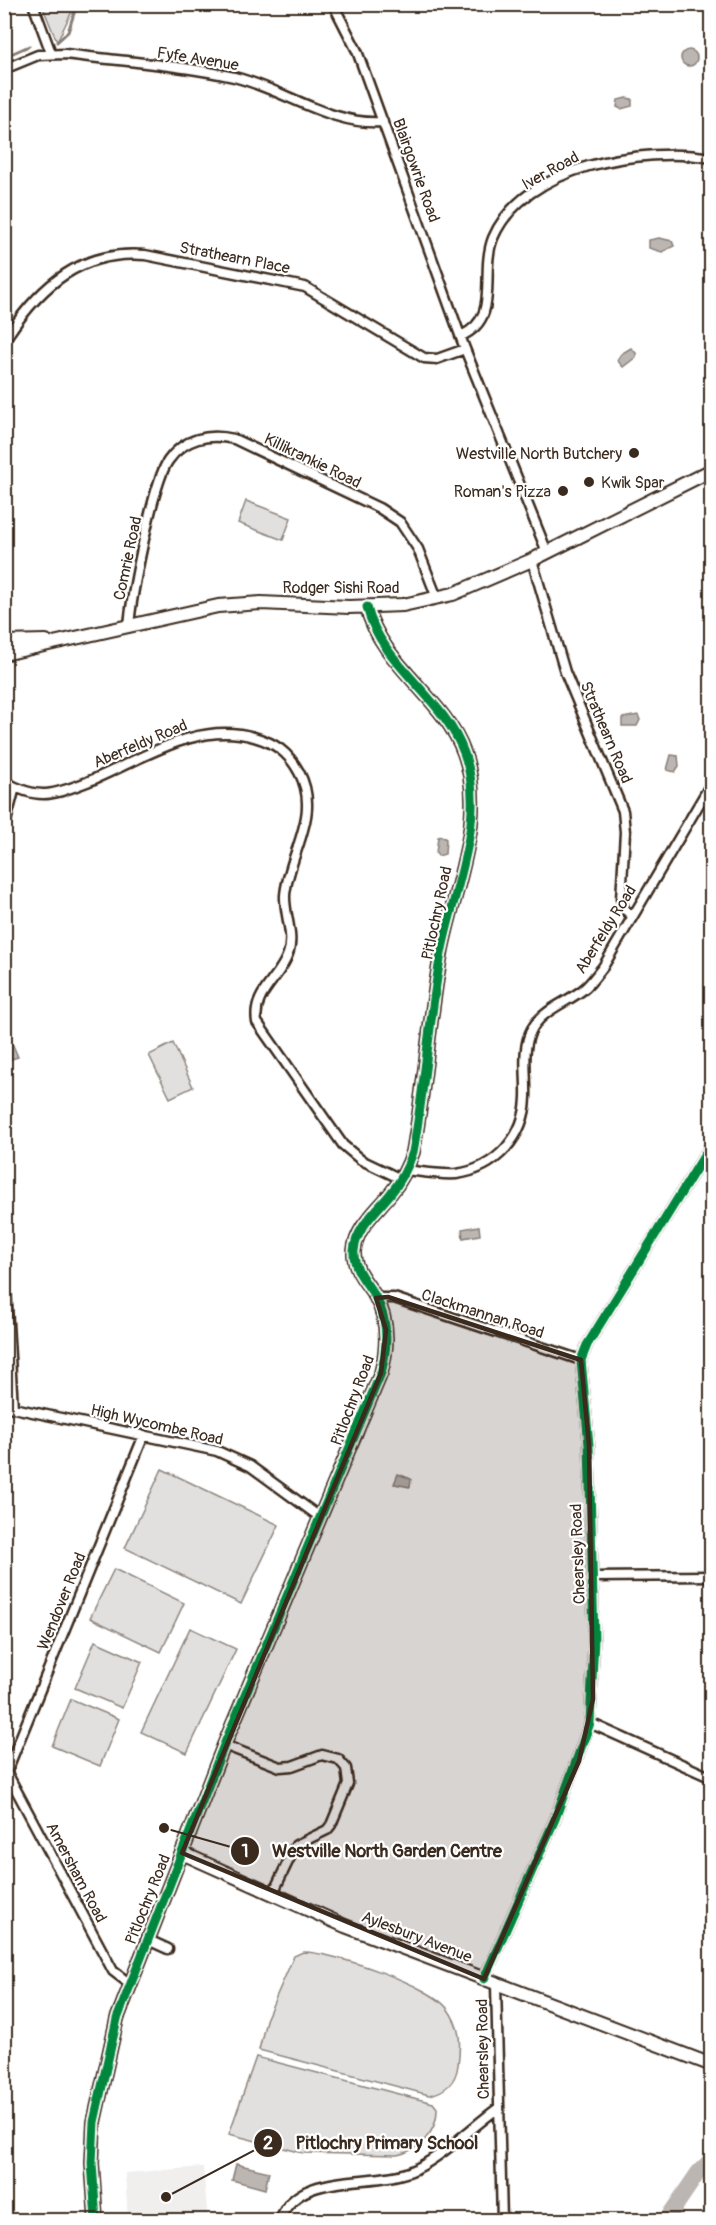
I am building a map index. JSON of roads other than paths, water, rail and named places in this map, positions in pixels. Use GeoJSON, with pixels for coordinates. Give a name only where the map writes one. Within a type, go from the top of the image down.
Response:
{"type":"FeatureCollection","features":[{"type":"Feature","properties":{"kind":"street"},"geometry":{"type":"LineString","coordinates":[[33,4],[51,53]]}},
{"type":"Feature","properties":{"kind":"street","name":"Blairgowrie Road"},"geometry":{"type":"LineString","coordinates":[[333,4],[351,36],[465,349]]}},
{"type":"Feature","properties":{"kind":"street","name":"Fyfe Avenue"},"geometry":{"type":"LineString","coordinates":[[4,69],[24,60],[51,53],[231,76],[345,118],[383,122]]}},
{"type":"Feature","properties":{"kind":"street","name":"Iver Road"},"geometry":{"type":"LineString","coordinates":[[461,336],[476,329],[483,318],[488,262],[497,231],[512,212],[540,189],[582,167],[611,160],[670,153],[711,158]]}},
{"type":"Feature","properties":{"kind":"street","name":"Strathearn Place"},"geometry":{"type":"LineString","coordinates":[[8,335],[19,318],[67,272],[106,256],[122,254],[145,255],[305,287],[424,358],[437,359],[465,349]]}},
{"type":"Feature","properties":{"kind":"street"},"geometry":{"type":"LineString","coordinates":[[465,349],[547,552]]}},
{"type":"Feature","properties":{"kind":"street","name":"Killikrankie Road"},"geometry":{"type":"LineString","coordinates":[[156,495],[168,461],[181,448],[208,436],[234,439],[389,513],[411,535],[437,598]]}},
{"type":"Feature","properties":{"kind":"street","name":"Rodger Sishi Road"},"geometry":{"type":"LineString","coordinates":[[4,654],[218,606],[238,604],[367,607],[404,605],[437,598],[470,588],[532,560],[711,470]]}},
{"type":"Feature","properties":{"kind":"street","name":"Comrie Road"},"geometry":{"type":"LineString","coordinates":[[129,627],[133,596],[156,495]]}},
{"type":"Feature","properties":{"kind":"street","name":"Strathearn Road"},"geometry":{"type":"LineString","coordinates":[[532,560],[565,672],[623,811],[626,832],[621,899],[624,909],[631,915]]}},
{"type":"Feature","properties":{"kind":"street","name":"Pitlochry Road"},"geometry":{"type":"LineString","coordinates":[[96,2220],[92,2163],[94,2122],[117,2019],[146,1939],[224,1744],[321,1518],[384,1363],[386,1330],[376,1298],[356,1265],[354,1248],[363,1227],[404,1174],[415,1142],[442,952],[468,839],[473,797],[468,764],[460,741],[441,712],[380,639],[367,607]]}},
{"type":"Feature","properties":{"kind":"street","name":"Rodger Sishi Road"},"geometry":{"type":"LineString","coordinates":[[4,642],[53,642]]}},
{"type":"Feature","properties":{"kind":"street","name":"Aberfeldy Road"},"geometry":{"type":"LineString","coordinates":[[4,781],[15,787],[45,795],[65,790],[181,741],[211,732],[232,732],[251,736],[271,742],[285,753],[305,786],[307,817],[285,895],[290,949],[286,960],[259,1000],[258,1022],[343,1145],[361,1160],[404,1174],[459,1173],[481,1166],[505,1150],[518,1132],[525,1111],[526,1049],[532,1028],[541,1017],[587,987],[603,967],[631,915],[711,782]]}},
{"type":"Feature","properties":{"kind":"street"},"geometry":{"type":"LineString","coordinates":[[4,830],[15,787]]}},
{"type":"Feature","properties":{"kind":"street"},"geometry":{"type":"LineString","coordinates":[[580,1360],[711,1143]]}},
{"type":"Feature","properties":{"kind":"street"},"geometry":{"type":"LineString","coordinates":[[4,1255],[9,1407]]}},
{"type":"Feature","properties":{"kind":"street","name":"Clackmannan Road"},"geometry":{"type":"LineString","coordinates":[[376,1298],[394,1299],[580,1360]]}},
{"type":"Feature","properties":{"kind":"street","name":"Chearsley Road"},"geometry":{"type":"LineString","coordinates":[[484,1979],[555,1819],[590,1723],[594,1672],[589,1445],[580,1360]]}},
{"type":"Feature","properties":{"kind":"street","name":"High Wycombe Road"},"geometry":{"type":"LineString","coordinates":[[9,1407],[205,1448],[240,1461],[321,1518]]}},
{"type":"Feature","properties":{"kind":"street","name":"Wendover Road"},"geometry":{"type":"LineString","coordinates":[[6,1773],[144,1436]]}},
{"type":"Feature","properties":{"kind":"street"},"geometry":{"type":"LineString","coordinates":[[592,1577],[711,1576]]}},
{"type":"Feature","properties":{"kind":"street"},"geometry":{"type":"LineString","coordinates":[[590,1723],[711,1778]]}},
{"type":"Feature","properties":{"kind":"street"},"geometry":{"type":"LineString","coordinates":[[224,1744],[280,1767],[292,1766],[327,1755],[338,1760],[346,1768],[348,1788],[331,1824],[327,1830],[296,1845],[273,1893]]}},
{"type":"Feature","properties":{"kind":"street","name":"Amersham Road"},"geometry":{"type":"LineString","coordinates":[[6,1773],[113,1971],[130,1984]]}},
{"type":"Feature","properties":{"kind":"street","name":"Aylesbury Avenue"},"geometry":{"type":"LineString","coordinates":[[182,1853],[345,1926],[711,2065]]}},
{"type":"Feature","properties":{"kind":"street"},"geometry":{"type":"LineString","coordinates":[[146,1939],[168,1949]]}},
{"type":"Feature","properties":{"kind":"street","name":"Chearsley Road"},"geometry":{"type":"LineString","coordinates":[[496,1985],[497,2109],[502,2220]]}},
{"type":"Feature","properties":{"kind":"street"},"geometry":{"type":"LineString","coordinates":[[280,2220],[293,2200],[311,2189],[415,2169],[497,2109]]}},
{"type":"Feature","properties":{"kind":"waterway"},"geometry":{"type":"LineString","coordinates":[[57,42],[68,32],[77,4]]}},
{"type":"Feature","properties":{"kind":"waterway"},"geometry":{"type":"LineString","coordinates":[[4,57],[29,46]]}},
{"type":"Feature","properties":{"kind":"waterway"},"geometry":{"type":"LineString","coordinates":[[666,2220],[698,2173],[712,2159]]}},
{"type":"Feature","properties":{"kind":"place","name":"Westville North Butchery"},"geometry":{"type":"Point","coordinates":[634,453]}},
{"type":"Feature","properties":{"kind":"place","name":"Kwik Spar"},"geometry":{"type":"Point","coordinates":[589,482]}},
{"type":"Feature","properties":{"kind":"place","name":"Roman's Pizza"},"geometry":{"type":"Point","coordinates":[563,491]}},
{"type":"Feature","properties":{"kind":"place","name":"Westville North Garden Centre"},"geometry":{"type":"Point","coordinates":[164,1828]}},
{"type":"Feature","properties":{"kind":"place","name":"Pitlochry Primary School"},"geometry":{"type":"Point","coordinates":[166,2197]}}]}
